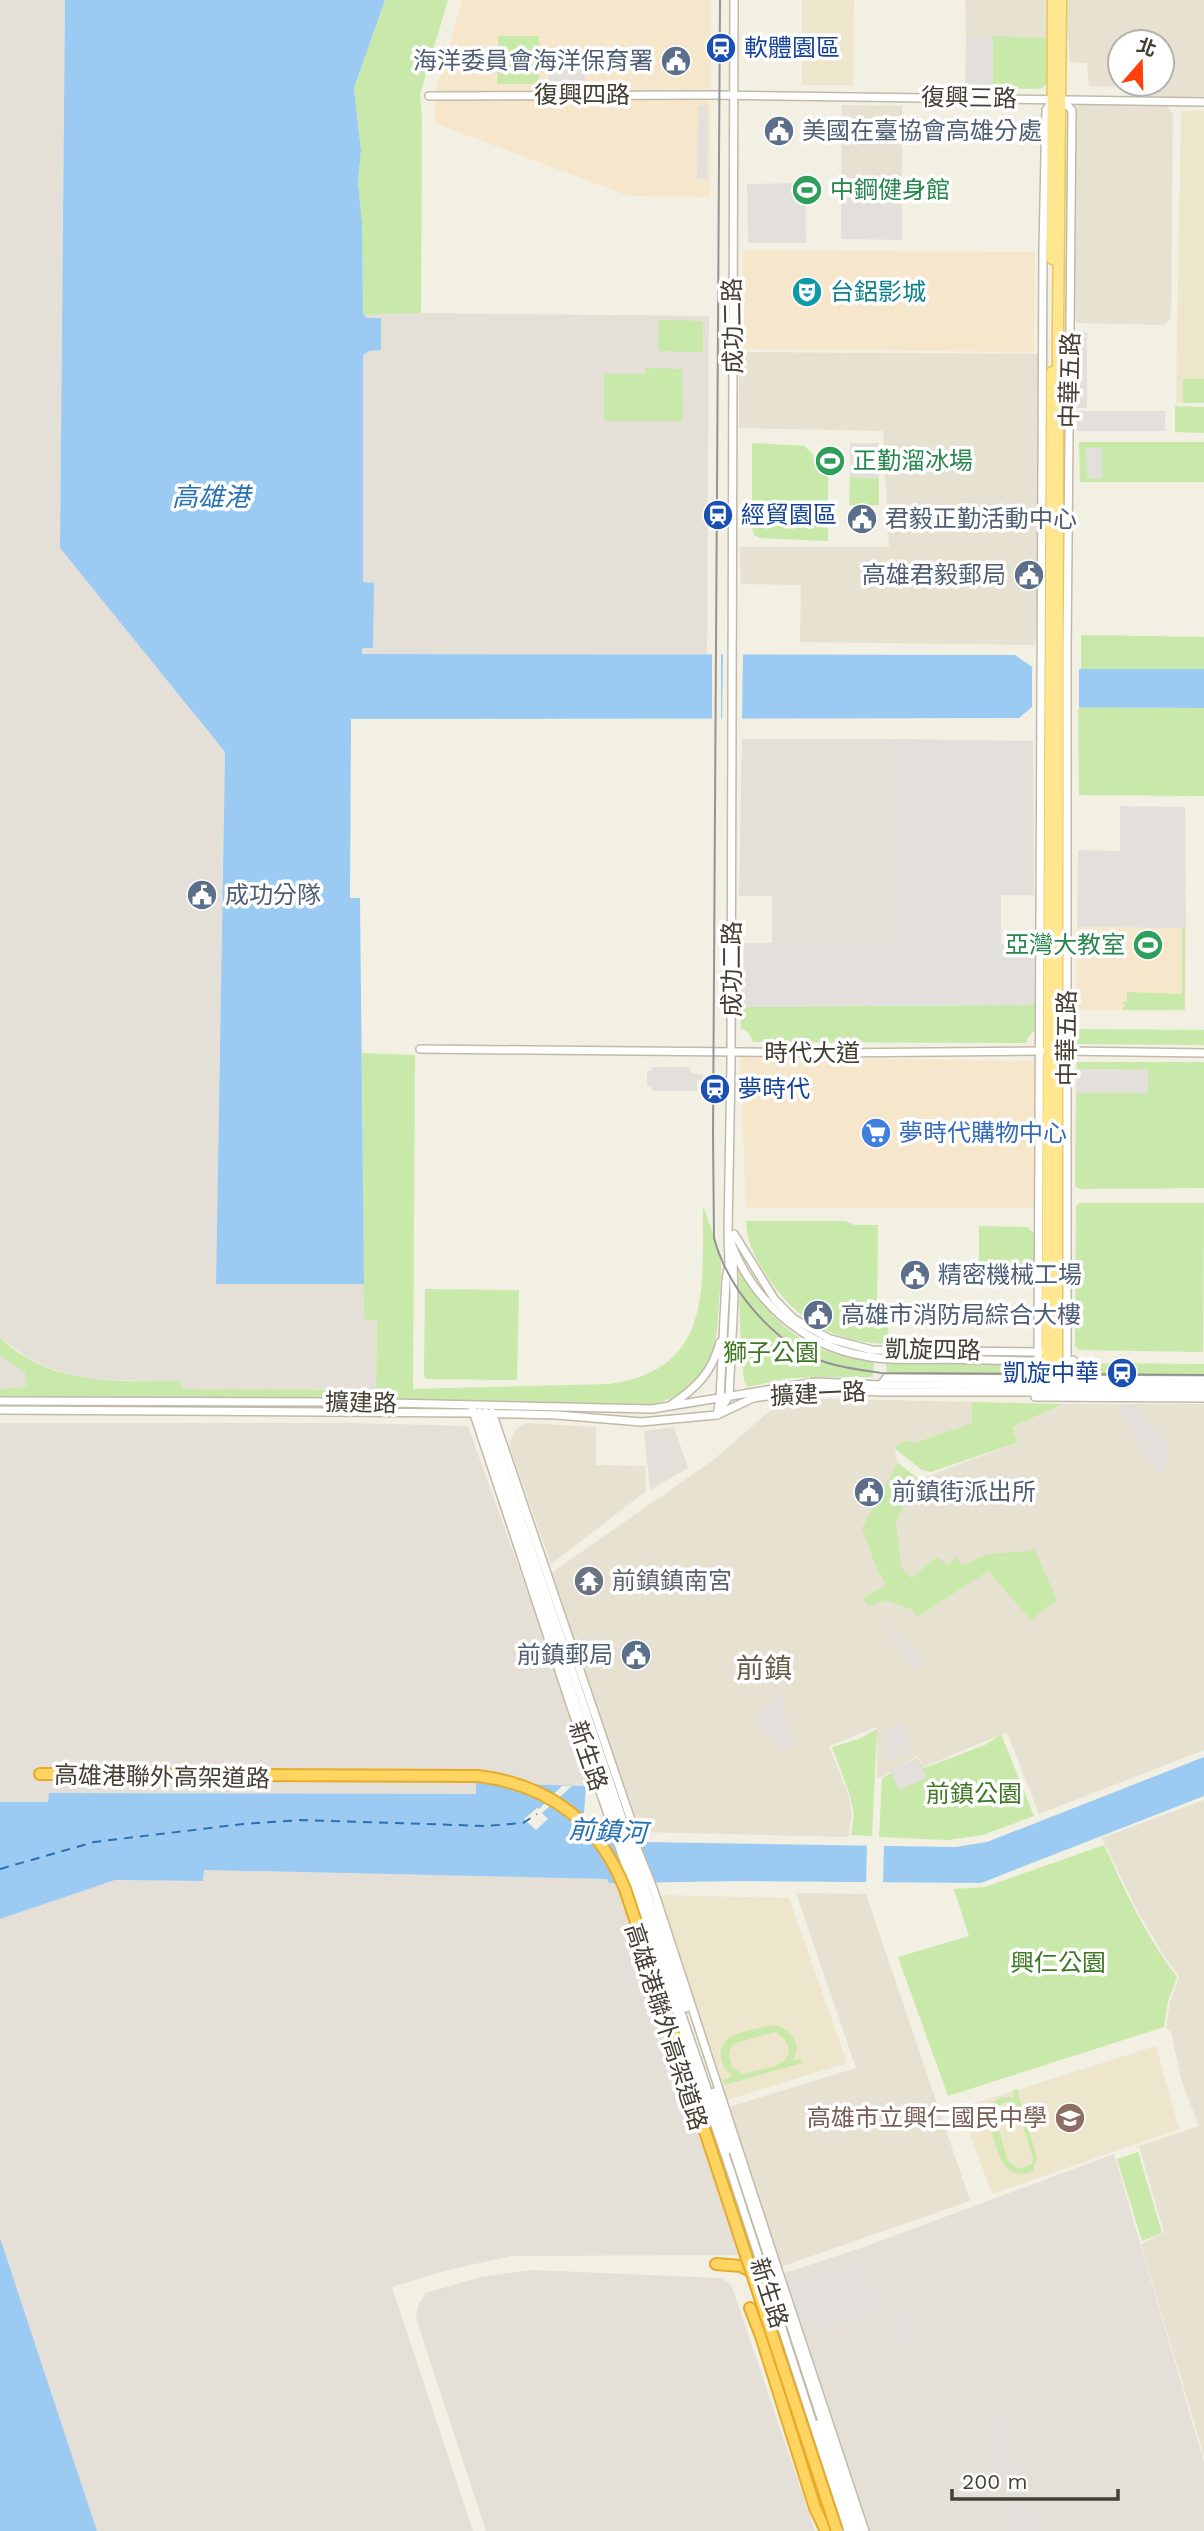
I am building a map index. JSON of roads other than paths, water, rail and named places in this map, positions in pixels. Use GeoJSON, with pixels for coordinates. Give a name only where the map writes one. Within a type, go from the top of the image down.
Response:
{"type":"FeatureCollection","features":[{"type":"Feature","properties":{"kind":"highway","name":"高雄港聯外高架道路"},"geometry":{"type":"LineString","coordinates":[[827,2531],[621,1887],[606,1857],[578,1823],[536,1795],[485,1781],[73,1776],[478,1776],[537,1791],[561,1805],[586,1826],[607,1852],[625,1889],[838,2531]]}},
{"type":"Feature","properties":{"kind":"highway"},"geometry":{"type":"LineString","coordinates":[[716,2264],[741,2266],[756,2275],[833,2503],[838,2531]]}},
{"type":"Feature","properties":{"kind":"highway"},"geometry":{"type":"LineString","coordinates":[[750,2308],[815,2508],[827,2531]]}},
{"type":"Feature","properties":{"kind":"main road","name":"中華五路"},"geometry":{"type":"LineString","coordinates":[[1054,0],[1058,327],[1054,666]]}},
{"type":"Feature","properties":{"kind":"main road","name":"中華五路"},"geometry":{"type":"LineString","coordinates":[[1057,99],[1061,0]]}},
{"type":"Feature","properties":{"kind":"main road"},"geometry":{"type":"LineString","coordinates":[[1054,666],[1054,715]]}},
{"type":"Feature","properties":{"kind":"main road","name":"中華五路"},"geometry":{"type":"LineString","coordinates":[[1052,1358],[1053,1051],[1048,895],[1054,715]]}},
{"type":"Feature","properties":{"kind":"street","name":"成功二路"},"geometry":{"type":"LineString","coordinates":[[724,1397],[726,1280],[731,1233],[734,0]]}},
{"type":"Feature","properties":{"kind":"street","name":"復興四路"},"geometry":{"type":"LineString","coordinates":[[429,96],[734,95]]}},
{"type":"Feature","properties":{"kind":"street","name":"復興三路"},"geometry":{"type":"LineString","coordinates":[[734,95],[1204,102]]}},
{"type":"Feature","properties":{"kind":"street","name":"中華五路"},"geometry":{"type":"LineString","coordinates":[[1054,666],[1046,110],[1057,99]]}},
{"type":"Feature","properties":{"kind":"street"},"geometry":{"type":"LineString","coordinates":[[1054,666],[1054,715]]}},
{"type":"Feature","properties":{"kind":"street","name":"中華五路"},"geometry":{"type":"LineString","coordinates":[[1053,1051],[1048,895],[1054,715]]}},
{"type":"Feature","properties":{"kind":"street","name":"中華五路"},"geometry":{"type":"LineString","coordinates":[[1052,1358],[1054,715]]}},
{"type":"Feature","properties":{"kind":"street","name":"時代大道"},"geometry":{"type":"LineString","coordinates":[[420,1049],[732,1053],[1204,1053]]}},
{"type":"Feature","properties":{"kind":"street","name":"凱旋四路"},"geometry":{"type":"LineString","coordinates":[[731,1233],[775,1300],[794,1320],[830,1339],[872,1350],[1052,1358]]}},
{"type":"Feature","properties":{"kind":"street","name":"凱旋四路"},"geometry":{"type":"LineString","coordinates":[[731,1233],[733,1249],[761,1296],[805,1334],[826,1345],[871,1357],[1052,1358]]}},
{"type":"Feature","properties":{"kind":"street","name":"成功二路"},"geometry":{"type":"LineString","coordinates":[[717,1415],[724,1397],[734,1297],[733,1249]]}},
{"type":"Feature","properties":{"kind":"street"},"geometry":{"type":"LineString","coordinates":[[668,1408],[694,1389],[706,1375],[724,1329]]}},
{"type":"Feature","properties":{"kind":"street","name":"凱旋四路"},"geometry":{"type":"LineString","coordinates":[[881,1388],[886,1378],[1204,1380]]}},
{"type":"Feature","properties":{"kind":"street","name":"擴建一路"},"geometry":{"type":"LineString","coordinates":[[724,1397],[816,1382],[881,1388]]}},
{"type":"Feature","properties":{"kind":"street","name":"凱旋四路"},"geometry":{"type":"LineString","coordinates":[[881,1388],[1204,1386]]}},
{"type":"Feature","properties":{"kind":"street","name":"凱旋四路"},"geometry":{"type":"LineString","coordinates":[[881,1388],[1204,1392]]}},
{"type":"Feature","properties":{"kind":"street","name":"凱旋四路"},"geometry":{"type":"LineString","coordinates":[[881,1388],[888,1396],[1204,1398]]}},
{"type":"Feature","properties":{"kind":"street","name":"擴建一路"},"geometry":{"type":"LineString","coordinates":[[717,1415],[752,1398],[781,1393],[817,1389],[881,1388]]}},
{"type":"Feature","properties":{"kind":"street","name":"擴建路"},"geometry":{"type":"LineString","coordinates":[[0,1410],[668,1408],[724,1397]]}},
{"type":"Feature","properties":{"kind":"street","name":"擴建路"},"geometry":{"type":"LineString","coordinates":[[0,1401],[482,1409],[642,1422],[717,1415]]}},
{"type":"Feature","properties":{"kind":"street","name":"新生路"},"geometry":{"type":"LineString","coordinates":[[482,1409],[820,2422],[850,2531]]}},
{"type":"Feature","properties":{"kind":"street","name":"新生路"},"geometry":{"type":"LineString","coordinates":[[482,1409],[632,1823],[624,1837],[730,2172],[859,2531]]}},
{"type":"Feature","properties":{"kind":"street","name":"新生路"},"geometry":{"type":"LineString","coordinates":[[820,2422],[865,2531]]}},
{"type":"Feature","properties":{"kind":"water","name":"高雄港"},"geometry":{"type":"Polygon","coordinates":[[[65,0],[385,0],[354,88],[361,150],[358,182],[362,223],[363,314],[367,318],[381,318],[381,350],[369,351],[363,355],[363,582],[374,583],[373,648],[362,648],[362,654],[1015,655],[1035,669],[1204,669],[1204,708],[1032,707],[1019,718],[351,719],[350,898],[360,898],[364,1284],[216,1284],[225,752],[60,548],[65,0]]]}},
{"type":"Feature","properties":{"kind":"water"},"geometry":{"type":"Polygon","coordinates":[[[1204,1757],[1204,1796],[981,1883],[609,1883],[607,1879],[204,1870],[203,1881],[115,1880],[0,1919],[0,1802],[48,1802],[49,1793],[476,1794],[476,1783],[586,1786],[582,1841],[955,1847],[987,1842],[1204,1757]]]}},
{"type":"Feature","properties":{"kind":"water"},"geometry":{"type":"Polygon","coordinates":[[[0,2238],[97,2531],[0,2531],[0,2238]]]}},
{"type":"Feature","properties":{"kind":"tram line"},"geometry":{"type":"LineString","coordinates":[[720,0],[714,1238],[730,1276],[754,1311],[786,1341],[822,1361],[836,1365],[881,1373],[1204,1375]]}},
{"type":"Feature","properties":{"kind":"place","name":"軟體園區"},"geometry":{"type":"Point","coordinates":[721,48]}},
{"type":"Feature","properties":{"kind":"place","name":"海洋委員會海洋保育署"},"geometry":{"type":"Point","coordinates":[676,61]}},
{"type":"Feature","properties":{"kind":"place","name":"美國在臺協會高雄分處"},"geometry":{"type":"Point","coordinates":[779,131]}},
{"type":"Feature","properties":{"kind":"place","name":"中鋼健身館"},"geometry":{"type":"Point","coordinates":[807,190]}},
{"type":"Feature","properties":{"kind":"place","name":"台鋁影城"},"geometry":{"type":"Point","coordinates":[807,292]}},
{"type":"Feature","properties":{"kind":"place","name":"正勤溜冰場"},"geometry":{"type":"Point","coordinates":[830,461]}},
{"type":"Feature","properties":{"kind":"place","name":"經貿園區"},"geometry":{"type":"Point","coordinates":[718,515]}},
{"type":"Feature","properties":{"kind":"place","name":"君毅正勤活動中心"},"geometry":{"type":"Point","coordinates":[862,519]}},
{"type":"Feature","properties":{"kind":"place","name":"高雄君毅郵局"},"geometry":{"type":"Point","coordinates":[1029,575]}},
{"type":"Feature","properties":{"kind":"place","name":"成功分隊"},"geometry":{"type":"Point","coordinates":[202,895]}},
{"type":"Feature","properties":{"kind":"place","name":"亞灣大教室"},"geometry":{"type":"Point","coordinates":[1148,945]}},
{"type":"Feature","properties":{"kind":"place","name":"夢時代"},"geometry":{"type":"Point","coordinates":[715,1089]}},
{"type":"Feature","properties":{"kind":"place","name":"夢時代購物中心"},"geometry":{"type":"Point","coordinates":[876,1133]}},
{"type":"Feature","properties":{"kind":"place","name":"精密機械工場"},"geometry":{"type":"Point","coordinates":[915,1275]}},
{"type":"Feature","properties":{"kind":"place","name":"高雄市消防局綜合大樓"},"geometry":{"type":"Point","coordinates":[818,1315]}},
{"type":"Feature","properties":{"kind":"place","name":"凱旋中華"},"geometry":{"type":"Point","coordinates":[1122,1373]}},
{"type":"Feature","properties":{"kind":"place","name":"前鎮街派出所"},"geometry":{"type":"Point","coordinates":[869,1492]}},
{"type":"Feature","properties":{"kind":"place","name":"前鎮鎮南宮"},"geometry":{"type":"Point","coordinates":[589,1581]}},
{"type":"Feature","properties":{"kind":"place","name":"前鎮郵局"},"geometry":{"type":"Point","coordinates":[636,1655]}},
{"type":"Feature","properties":{"kind":"place","name":"高雄市立興仁國民中學"},"geometry":{"type":"Point","coordinates":[1070,2118]}},
{"type":"Feature","properties":{"kind":"district","name":"前鎮"},"geometry":{"type":"Point","coordinates":[764,1668]}},
{"type":"Feature","properties":{"kind":"park label","name":"獅子公園"},"geometry":{"type":"Point","coordinates":[771,1353]}},
{"type":"Feature","properties":{"kind":"park label","name":"前鎮公園"},"geometry":{"type":"Point","coordinates":[974,1794]}},
{"type":"Feature","properties":{"kind":"park label","name":"興仁公園"},"geometry":{"type":"Point","coordinates":[1058,1963]}},
{"type":"Feature","properties":{"kind":"water label","name":"前鎮河"},"geometry":{"type":"Point","coordinates":[608,1831]}}]}
